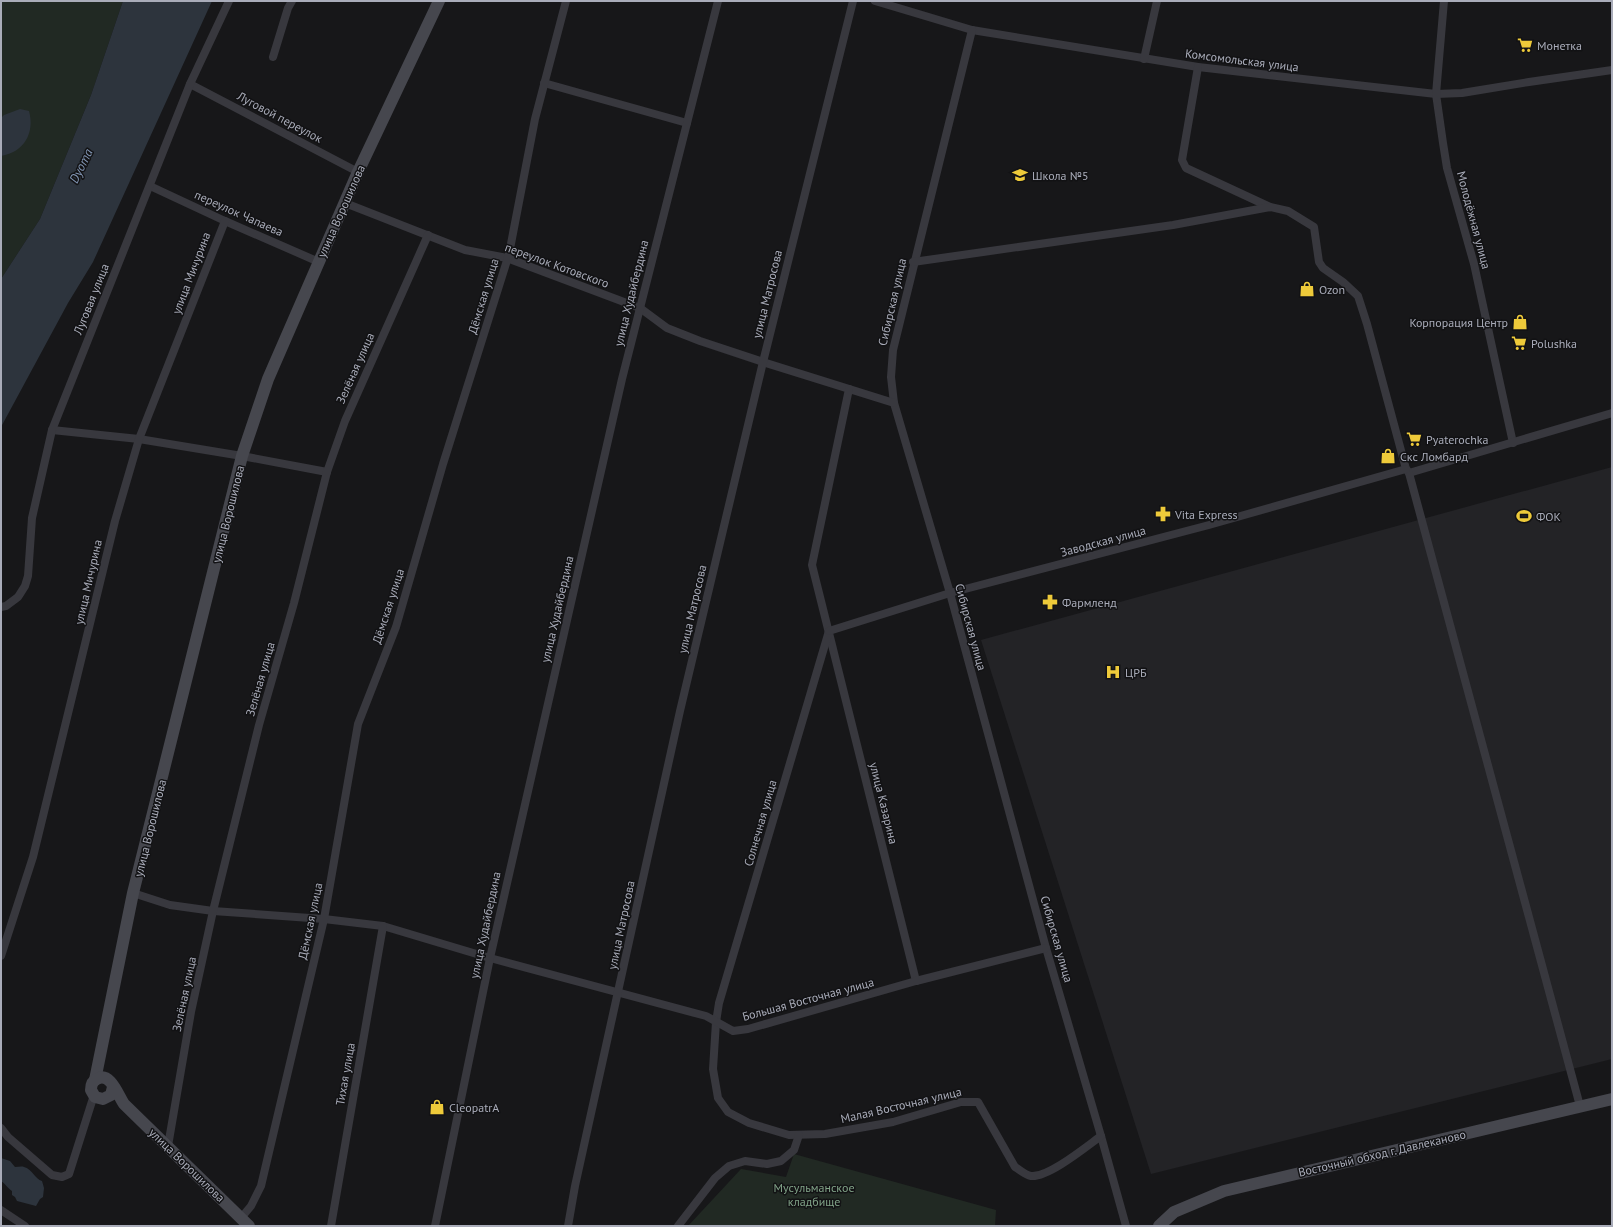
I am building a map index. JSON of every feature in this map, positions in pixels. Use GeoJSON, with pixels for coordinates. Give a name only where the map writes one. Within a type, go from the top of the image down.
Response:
{"type":"FeatureCollection","features":[{"type":"Feature","properties":{"kind":"street","name":"Луговая улица"},"geometry":{"type":"LineString","coordinates":[[1,608],[18,597],[25,586],[28,576],[32,518],[52,430],[190,84],[229,1]]}},
{"type":"Feature","properties":{"kind":"street"},"geometry":{"type":"LineString","coordinates":[[273,57],[288,8],[292,1]]}},
{"type":"Feature","properties":{"kind":"street","name":"улица Ворошилова"},"geometry":{"type":"LineString","coordinates":[[245,1222],[124,1104],[105,1082],[101,1055],[133,893],[242,456],[268,379],[358,172],[439,1]]}},
{"type":"Feature","properties":{"kind":"street","name":"Дёмская улица"},"geometry":{"type":"LineString","coordinates":[[245,1222],[261,1186],[324,919],[358,724],[396,627],[443,464],[507,258],[535,119],[566,1]]}},
{"type":"Feature","properties":{"kind":"street","name":"улица Худайбердина"},"geometry":{"type":"LineString","coordinates":[[435,1226],[490,958],[622,379],[718,1]]}},
{"type":"Feature","properties":{"kind":"street","name":"улица Матросова"},"geometry":{"type":"LineString","coordinates":[[568,1226],[575,1186],[680,711],[762,362],[853,1]]}},
{"type":"Feature","properties":{"kind":"street","name":"Комсомольская улица"},"geometry":{"type":"LineString","coordinates":[[874,1],[972,30],[1198,67],[1436,94],[1462,94],[1529,82],[1612,70]]}},
{"type":"Feature","properties":{"kind":"street"},"geometry":{"type":"LineString","coordinates":[[1144,58],[1156,1]]}},
{"type":"Feature","properties":{"kind":"street","name":"Молодёжная улица"},"geometry":{"type":"LineString","coordinates":[[1444,1],[1436,94],[1447,168],[1474,264],[1513,443]]}},
{"type":"Feature","properties":{"kind":"street","name":"Сибирская улица"},"geometry":{"type":"LineString","coordinates":[[972,30],[892,350],[891,378],[894,403],[950,593],[1046,948],[1126,1226]]}},
{"type":"Feature","properties":{"kind":"street"},"geometry":{"type":"LineString","coordinates":[[1198,67],[1182,160],[1186,168],[1270,207],[1288,211],[1314,226],[1319,262],[1323,268],[1343,282],[1358,296],[1368,324],[1580,1106]]}},
{"type":"Feature","properties":{"kind":"street"},"geometry":{"type":"LineString","coordinates":[[544,83],[687,123]]}},
{"type":"Feature","properties":{"kind":"street","name":"Луговой переулок"},"geometry":{"type":"LineString","coordinates":[[190,84],[358,172]]}},
{"type":"Feature","properties":{"kind":"street","name":"переулок Чапаева"},"geometry":{"type":"LineString","coordinates":[[150,186],[319,262]]}},
{"type":"Feature","properties":{"kind":"street","name":"переулок Котовского"},"geometry":{"type":"LineString","coordinates":[[345,203],[465,250],[507,258],[640,308],[667,328],[762,362],[894,403]]}},
{"type":"Feature","properties":{"kind":"street"},"geometry":{"type":"LineString","coordinates":[[913,262],[1173,225],[1270,207]]}},
{"type":"Feature","properties":{"kind":"street","name":"улица Мичурина"},"geometry":{"type":"LineString","coordinates":[[1,956],[33,857],[115,521],[139,439],[225,221]]}},
{"type":"Feature","properties":{"kind":"street","name":"Зелёная улица"},"geometry":{"type":"LineString","coordinates":[[168,1146],[191,1012],[213,911],[259,725],[294,603],[328,472],[345,421],[428,235]]}},
{"type":"Feature","properties":{"kind":"street","name":"улица Казарина"},"geometry":{"type":"LineString","coordinates":[[850,389],[812,565],[916,981]]}},
{"type":"Feature","properties":{"kind":"street","name":"Заводская улица"},"geometry":{"type":"LineString","coordinates":[[829,631],[950,593],[1513,443],[1612,413]]}},
{"type":"Feature","properties":{"kind":"street"},"geometry":{"type":"LineString","coordinates":[[52,430],[139,439],[328,472]]}},
{"type":"Feature","properties":{"kind":"street","name":"Солнечная улица"},"geometry":{"type":"LineString","coordinates":[[716,1022],[720,1003],[829,631]]}},
{"type":"Feature","properties":{"kind":"street","name":"Большая Восточная улица"},"geometry":{"type":"LineString","coordinates":[[133,893],[170,905],[213,911],[324,919],[383,926],[490,958],[706,1016],[733,1031],[748,1029],[916,981],[1046,948]]}},
{"type":"Feature","properties":{"kind":"street","name":"Тихая улица"},"geometry":{"type":"LineString","coordinates":[[331,1226],[383,926]]}},
{"type":"Feature","properties":{"kind":"street","name":"Малая Восточная улица"},"geometry":{"type":"LineString","coordinates":[[716,1022],[714,1069],[718,1098],[728,1112],[749,1123],[790,1135],[824,1134],[893,1122],[961,1102],[978,1102],[1015,1166],[1023,1173],[1032,1176],[1048,1173],[1101,1136]]}},
{"type":"Feature","properties":{"kind":"street"},"geometry":{"type":"LineString","coordinates":[[105,1082],[112,1094],[100,1097],[91,1087],[105,1082]]}},
{"type":"Feature","properties":{"kind":"street"},"geometry":{"type":"LineString","coordinates":[[1,1128],[8,1138],[52,1175],[62,1177],[69,1174],[100,1097]]}},
{"type":"Feature","properties":{"kind":"street","name":"улица Ворошилова"},"geometry":{"type":"LineString","coordinates":[[100,1097],[124,1104]]}},
{"type":"Feature","properties":{"kind":"street","name":"Восточный обход г. Давлеканово"},"geometry":{"type":"LineString","coordinates":[[1159,1226],[1174,1212],[1224,1191],[1612,1098]]}},
{"type":"Feature","properties":{"kind":"street"},"geometry":{"type":"LineString","coordinates":[[678,1226],[714,1178],[729,1166],[745,1161],[767,1164],[781,1161],[794,1150],[799,1135]]}},
{"type":"Feature","properties":{"kind":"street"},"geometry":{"type":"LineString","coordinates":[[1,1210],[23,1225]]}},
{"type":"Feature","properties":{"kind":"shaded area"},"geometry":{"type":"Polygon","coordinates":[[[1612,467],[1612,1059],[1151,1174],[981,640],[1612,467]]]}},
{"type":"Feature","properties":{"kind":"green space"},"geometry":{"type":"Polygon","coordinates":[[[1,1],[123,1],[91,95],[40,219],[1,279],[1,1]]]}},
{"type":"Feature","properties":{"kind":"green space","name":"Мусульманское кладбище"},"geometry":{"type":"Polygon","coordinates":[[[794,1154],[996,1210],[995,1226],[688,1226],[741,1169],[786,1177],[794,1154]]]}},
{"type":"Feature","properties":{"kind":"water","name":"Dyoma"},"geometry":{"type":"Polygon","coordinates":[[[123,1],[212,1],[93,262],[68,303],[1,427],[1,279],[40,219],[91,95],[123,1]]]}},
{"type":"Feature","properties":{"kind":"water"},"geometry":{"type":"Polygon","coordinates":[[[20,109],[29,111],[29,134],[22,146],[9,154],[1,156],[1,118],[4,115],[20,109]]]}},
{"type":"Feature","properties":{"kind":"water"},"geometry":{"type":"Polygon","coordinates":[[[1,1158],[10,1161],[15,1167],[27,1168],[42,1181],[44,1188],[43,1197],[36,1206],[17,1201],[12,1195],[12,1191],[1,1181],[1,1158]]]}},
{"type":"Feature","properties":{"kind":"place","name":"Монетка"},"geometry":{"type":"Point","coordinates":[1525,45]}},
{"type":"Feature","properties":{"kind":"place","name":"Школа №5"},"geometry":{"type":"Point","coordinates":[1020,175]}},
{"type":"Feature","properties":{"kind":"place","name":"Ozon"},"geometry":{"type":"Point","coordinates":[1307,289]}},
{"type":"Feature","properties":{"kind":"place","name":"Корпорация Центр"},"geometry":{"type":"Point","coordinates":[1520,322]}},
{"type":"Feature","properties":{"kind":"place","name":"Polushka"},"geometry":{"type":"Point","coordinates":[1519,343]}},
{"type":"Feature","properties":{"kind":"place","name":"Pyaterochka"},"geometry":{"type":"Point","coordinates":[1414,439]}},
{"type":"Feature","properties":{"kind":"place","name":"Скс Ломбард"},"geometry":{"type":"Point","coordinates":[1388,456]}},
{"type":"Feature","properties":{"kind":"place","name":"Vita Express"},"geometry":{"type":"Point","coordinates":[1163,514]}},
{"type":"Feature","properties":{"kind":"place","name":"ФОК"},"geometry":{"type":"Point","coordinates":[1524,516]}},
{"type":"Feature","properties":{"kind":"place","name":"Фармленд"},"geometry":{"type":"Point","coordinates":[1050,602]}},
{"type":"Feature","properties":{"kind":"place","name":"ЦРБ"},"geometry":{"type":"Point","coordinates":[1113,672]}},
{"type":"Feature","properties":{"kind":"place","name":"CleopatrA"},"geometry":{"type":"Point","coordinates":[437,1107]}}]}
